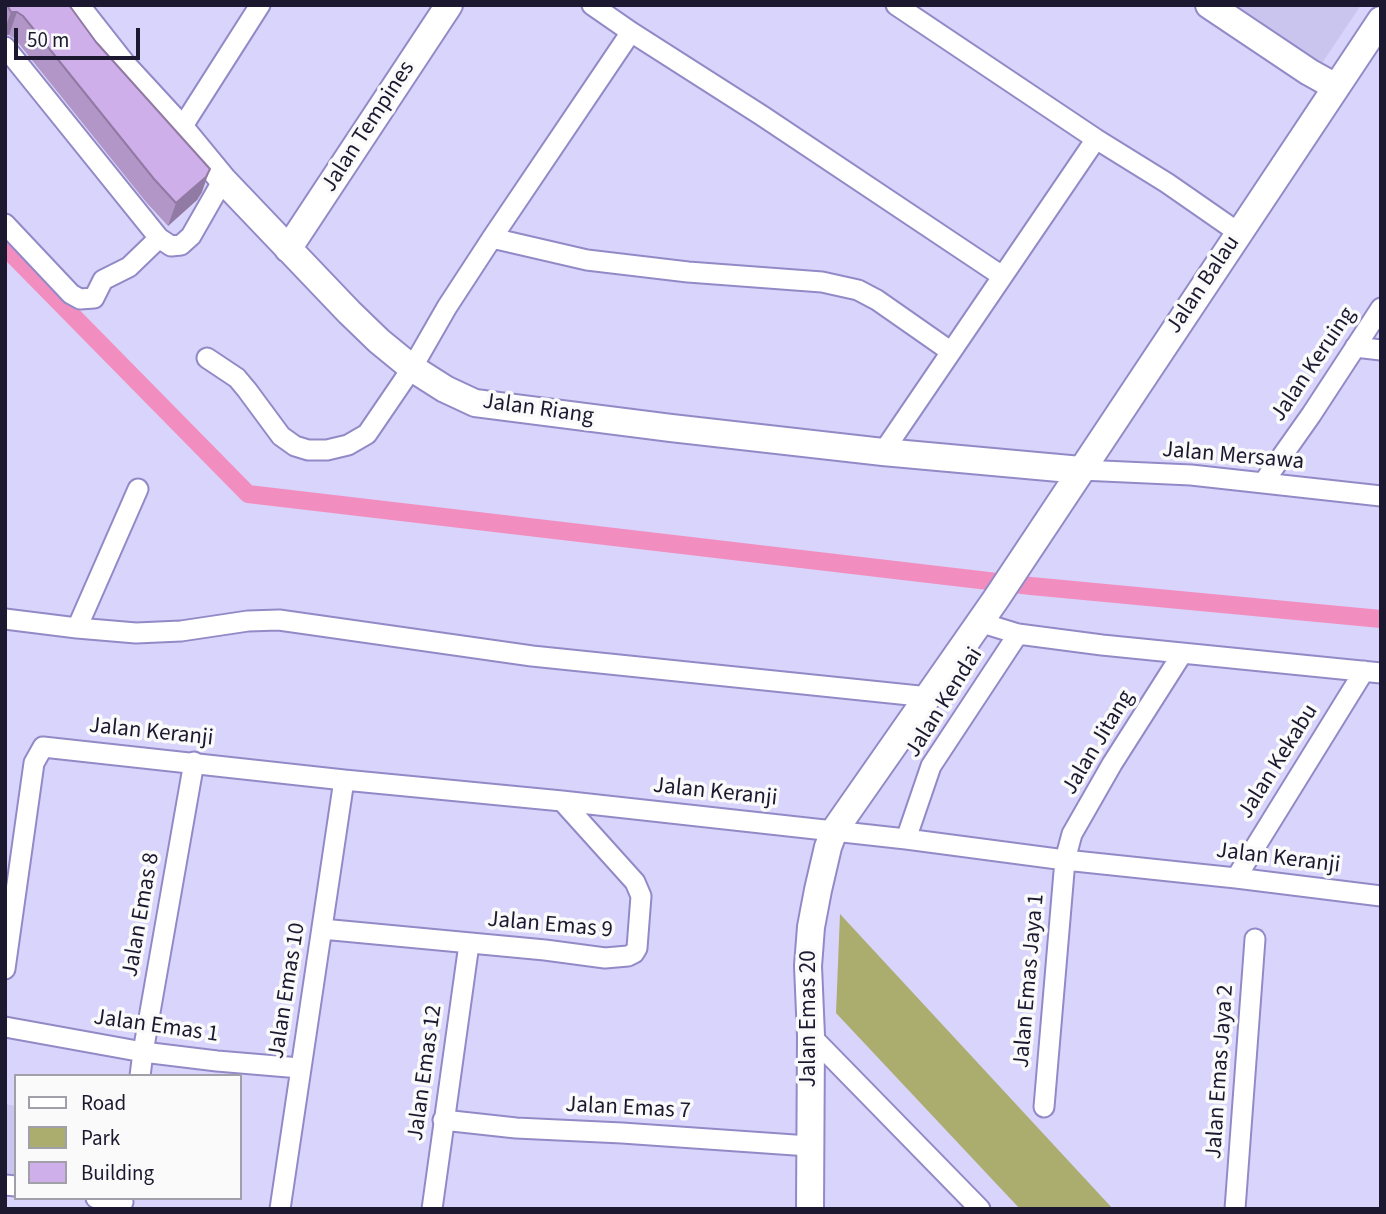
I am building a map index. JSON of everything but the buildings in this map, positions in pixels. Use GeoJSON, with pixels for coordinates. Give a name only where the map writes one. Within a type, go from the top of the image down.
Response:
{"type":"FeatureCollection","features":[{"type":"Feature","properties":{"kind":"street","name":"Jalan Riang"},"geometry":{"type":"LineString","coordinates":[[75,5],[123,66],[288,249],[379,341],[412,368],[444,389],[475,402],[671,428],[883,452],[1081,470]]}},
{"type":"Feature","properties":{"kind":"street"},"geometry":{"type":"LineString","coordinates":[[181,130],[260,5]]}},
{"type":"Feature","properties":{"kind":"street","name":"Jalan Tempines"},"geometry":{"type":"LineString","coordinates":[[288,249],[449,5]]}},
{"type":"Feature","properties":{"kind":"street"},"geometry":{"type":"LineString","coordinates":[[592,5],[1002,276]]}},
{"type":"Feature","properties":{"kind":"street"},"geometry":{"type":"LineString","coordinates":[[896,5],[1239,233]]}},
{"type":"Feature","properties":{"kind":"street"},"geometry":{"type":"LineString","coordinates":[[1209,5],[1336,87]]}},
{"type":"Feature","properties":{"kind":"street","name":"Jalan Balau"},"geometry":{"type":"LineString","coordinates":[[929,696],[1381,20]]}},
{"type":"Feature","properties":{"kind":"street"},"geometry":{"type":"LineString","coordinates":[[207,358],[237,378],[281,436],[295,446],[308,450],[327,450],[348,445],[367,434],[412,368],[447,307],[492,238],[631,32]]}},
{"type":"Feature","properties":{"kind":"street"},"geometry":{"type":"LineString","coordinates":[[5,47],[159,237],[171,246],[181,245],[191,236],[223,180]]}},
{"type":"Feature","properties":{"kind":"street"},"geometry":{"type":"LineString","coordinates":[[883,452],[1096,139]]}},
{"type":"Feature","properties":{"kind":"street"},"geometry":{"type":"LineString","coordinates":[[5,224],[71,294],[80,299],[94,298],[103,280],[129,267],[159,237]]}},
{"type":"Feature","properties":{"kind":"street"},"geometry":{"type":"LineString","coordinates":[[492,238],[586,260],[688,272],[822,282],[858,290],[877,300],[950,351]]}},
{"type":"Feature","properties":{"kind":"street","name":"Jalan Keruing"},"geometry":{"type":"LineString","coordinates":[[1263,483],[1381,308]]}},
{"type":"Feature","properties":{"kind":"street"},"geometry":{"type":"LineString","coordinates":[[1355,347],[1381,350]]}},
{"type":"Feature","properties":{"kind":"street","name":"Jalan Mersawa"},"geometry":{"type":"LineString","coordinates":[[1081,470],[1191,475],[1381,496]]}},
{"type":"Feature","properties":{"kind":"street"},"geometry":{"type":"LineString","coordinates":[[77,628],[138,489]]}},
{"type":"Feature","properties":{"kind":"street"},"geometry":{"type":"LineString","coordinates":[[5,619],[136,633],[279,620],[532,656],[929,696]]}},
{"type":"Feature","properties":{"kind":"street"},"geometry":{"type":"LineString","coordinates":[[979,622],[1018,634],[1182,654],[1372,672]]}},
{"type":"Feature","properties":{"kind":"street","name":"Jalan Kendai"},"geometry":{"type":"LineString","coordinates":[[906,839],[931,766],[1018,634]]}},
{"type":"Feature","properties":{"kind":"street","name":"Jalan Jitang"},"geometry":{"type":"LineString","coordinates":[[1065,860],[1072,834],[1112,764],[1182,654]]}},
{"type":"Feature","properties":{"kind":"street","name":"Jalan Kekabu"},"geometry":{"type":"LineString","coordinates":[[1236,878],[1372,672]]}},
{"type":"Feature","properties":{"kind":"street","name":"Jalan Emas 20"},"geometry":{"type":"LineString","coordinates":[[810,1209],[811,1036],[808,966],[811,927],[818,890],[834,831],[929,696]]}},
{"type":"Feature","properties":{"kind":"street","name":"Jalan Keranji"},"geometry":{"type":"LineString","coordinates":[[10,888],[34,763],[43,747],[906,839],[1381,897]]}},
{"type":"Feature","properties":{"kind":"street","name":"Jalan Emas 8"},"geometry":{"type":"LineString","coordinates":[[140,1074],[194,762]]}},
{"type":"Feature","properties":{"kind":"street","name":"Jalan Emas 10"},"geometry":{"type":"LineString","coordinates":[[280,1209],[344,780]]}},
{"type":"Feature","properties":{"kind":"street","name":"Jalan Emas 9"},"geometry":{"type":"LineString","coordinates":[[322,929],[605,958],[634,953],[637,948],[641,896],[635,882],[562,801]]}},
{"type":"Feature","properties":{"kind":"street","name":"Jalan Emas Jaya 1"},"geometry":{"type":"LineString","coordinates":[[1044,1107],[1065,860]]}},
{"type":"Feature","properties":{"kind":"street"},"geometry":{"type":"LineString","coordinates":[[5,970],[10,888]]}},
{"type":"Feature","properties":{"kind":"street","name":"Jalan Emas Jaya 2"},"geometry":{"type":"LineString","coordinates":[[1235,1209],[1255,939]]}},
{"type":"Feature","properties":{"kind":"street","name":"Jalan Emas 12"},"geometry":{"type":"LineString","coordinates":[[432,1209],[469,944]]}},
{"type":"Feature","properties":{"kind":"street","name":"Jalan Emas 1"},"geometry":{"type":"LineString","coordinates":[[5,1027],[143,1052],[300,1068]]}},
{"type":"Feature","properties":{"kind":"street"},"geometry":{"type":"LineString","coordinates":[[811,1036],[980,1209]]}},
{"type":"Feature","properties":{"kind":"street","name":"Jalan Emas 7"},"geometry":{"type":"LineString","coordinates":[[443,1120],[516,1128],[809,1146]]}},
{"type":"Feature","properties":{"kind":"shaded area"},"geometry":{"type":"Polygon","coordinates":[[[1192,5],[1361,5],[1308,84],[1192,5]]]}},
{"type":"Feature","properties":{"kind":"shaded area"},"geometry":{"type":"Polygon","coordinates":[[[5,1104],[14,1106],[14,1192],[5,1191],[5,1104]]]}},
{"type":"Feature","properties":{"kind":"green space"},"geometry":{"type":"Polygon","coordinates":[[[840,914],[1113,1209],[1020,1209],[836,1013],[840,914]]]}},
{"type":"Feature","properties":{"kind":"waterway"},"geometry":{"type":"LineString","coordinates":[[5,247],[248,494],[1031,586],[1381,619]]}}]}
